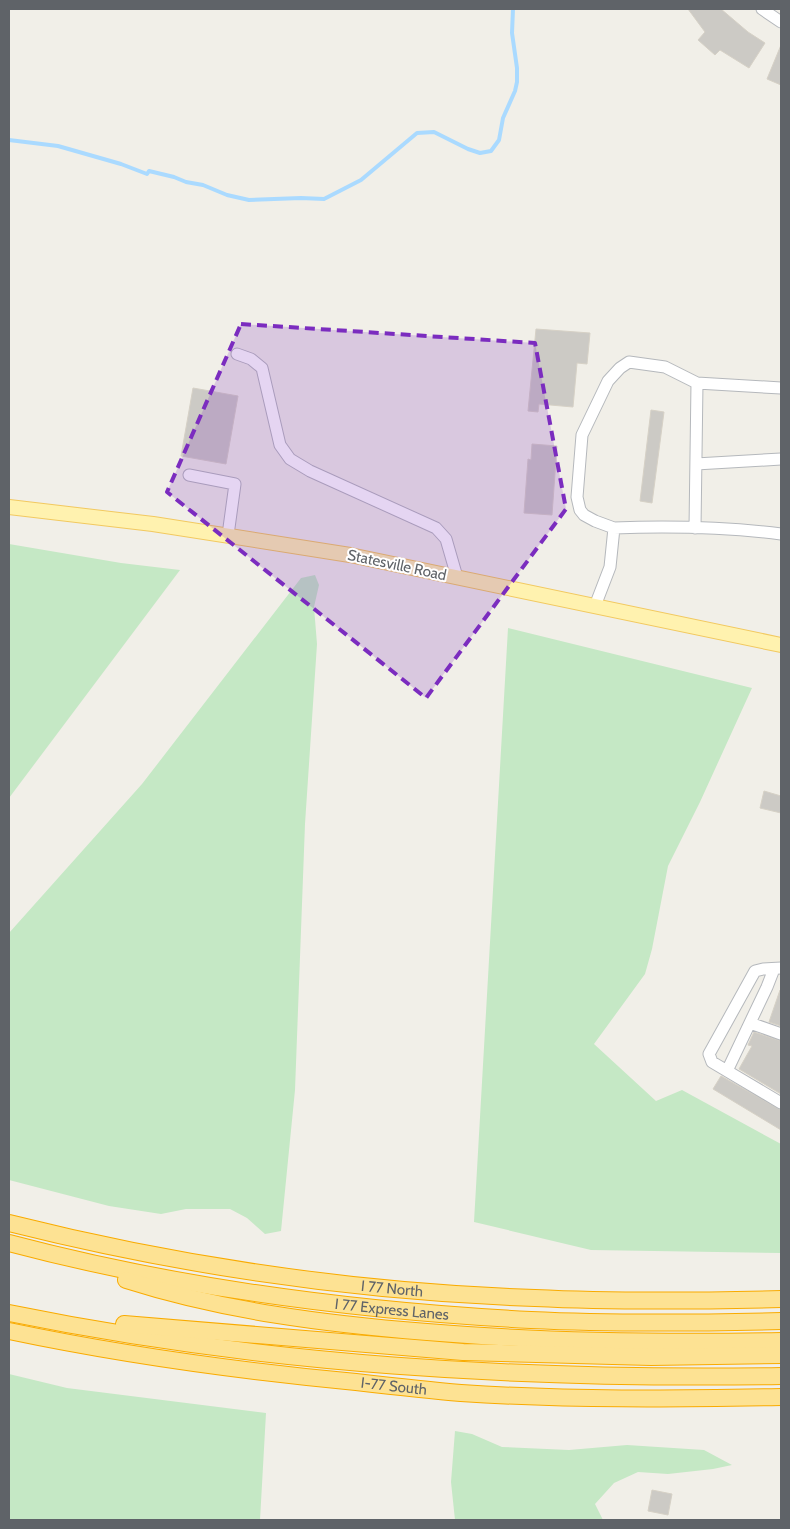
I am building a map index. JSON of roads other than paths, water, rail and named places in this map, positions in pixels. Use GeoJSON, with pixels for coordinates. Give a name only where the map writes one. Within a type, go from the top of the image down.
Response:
{"type":"FeatureCollection","features":[{"type":"Feature","properties":{"kind":"highway","name":"I 77 North"},"geometry":{"type":"LineString","coordinates":[[9,1223],[89,1241],[214,1265],[342,1283],[488,1296],[585,1300],[781,1300]]}},
{"type":"Feature","properties":{"kind":"highway","name":"I 77 Express Lanes"},"geometry":{"type":"LineString","coordinates":[[15,1245],[94,1264],[211,1286],[404,1311],[532,1320],[593,1322],[781,1321]]}},
{"type":"Feature","properties":{"kind":"highway"},"geometry":{"type":"LineString","coordinates":[[15,1245],[173,1293],[252,1310],[338,1324],[439,1334],[531,1340],[651,1343],[781,1341]]}},
{"type":"Feature","properties":{"kind":"highway"},"geometry":{"type":"LineString","coordinates":[[13,1314],[253,1336],[473,1352],[651,1358],[781,1355]]}},
{"type":"Feature","properties":{"kind":"highway"},"geometry":{"type":"LineString","coordinates":[[13,1314],[207,1347],[399,1367],[602,1376],[781,1376]]}},
{"type":"Feature","properties":{"kind":"highway","name":"I-77 South"},"geometry":{"type":"LineString","coordinates":[[9,1332],[131,1354],[214,1366],[461,1393],[651,1399],[781,1397]]}},
{"type":"Feature","properties":{"kind":"main road","name":"Statesville Road"},"geometry":{"type":"LineString","coordinates":[[9,507],[153,524],[350,555],[781,645]]}},
{"type":"Feature","properties":{"kind":"street"},"geometry":{"type":"LineString","coordinates":[[762,9],[781,22]]}},
{"type":"Feature","properties":{"kind":"street"},"geometry":{"type":"LineString","coordinates":[[237,354],[251,358],[262,368],[280,445],[290,459],[310,471],[436,528],[446,539],[457,577]]}},
{"type":"Feature","properties":{"kind":"street"},"geometry":{"type":"LineString","coordinates":[[781,388],[697,383],[665,368],[629,362],[620,368],[608,381],[582,435],[577,497],[580,510],[584,515],[614,528],[695,528],[781,534]]}},
{"type":"Feature","properties":{"kind":"street"},"geometry":{"type":"LineString","coordinates":[[695,528],[697,383]]}},
{"type":"Feature","properties":{"kind":"street"},"geometry":{"type":"LineString","coordinates":[[696,464],[781,459]]}},
{"type":"Feature","properties":{"kind":"street"},"geometry":{"type":"LineString","coordinates":[[189,474],[234,484],[228,535]]}},
{"type":"Feature","properties":{"kind":"street"},"geometry":{"type":"LineString","coordinates":[[595,606],[610,567],[614,528]]}},
{"type":"Feature","properties":{"kind":"street"},"geometry":{"type":"LineString","coordinates":[[727,1071],[777,968]]}},
{"type":"Feature","properties":{"kind":"street"},"geometry":{"type":"LineString","coordinates":[[777,968],[755,972],[710,1054],[712,1062],[781,1102]]}},
{"type":"Feature","properties":{"kind":"street"},"geometry":{"type":"LineString","coordinates":[[750,1023],[781,1034]]}},
{"type":"Feature","properties":{"kind":"waterway"},"geometry":{"type":"LineString","coordinates":[[9,140],[58,146],[121,164],[147,174],[149,171],[174,177],[186,182],[203,185],[227,195],[249,200],[324,199],[361,180],[417,133],[434,132],[468,149],[480,153],[491,151],[499,140],[503,118],[517,82],[512,33],[513,9]]}}]}
